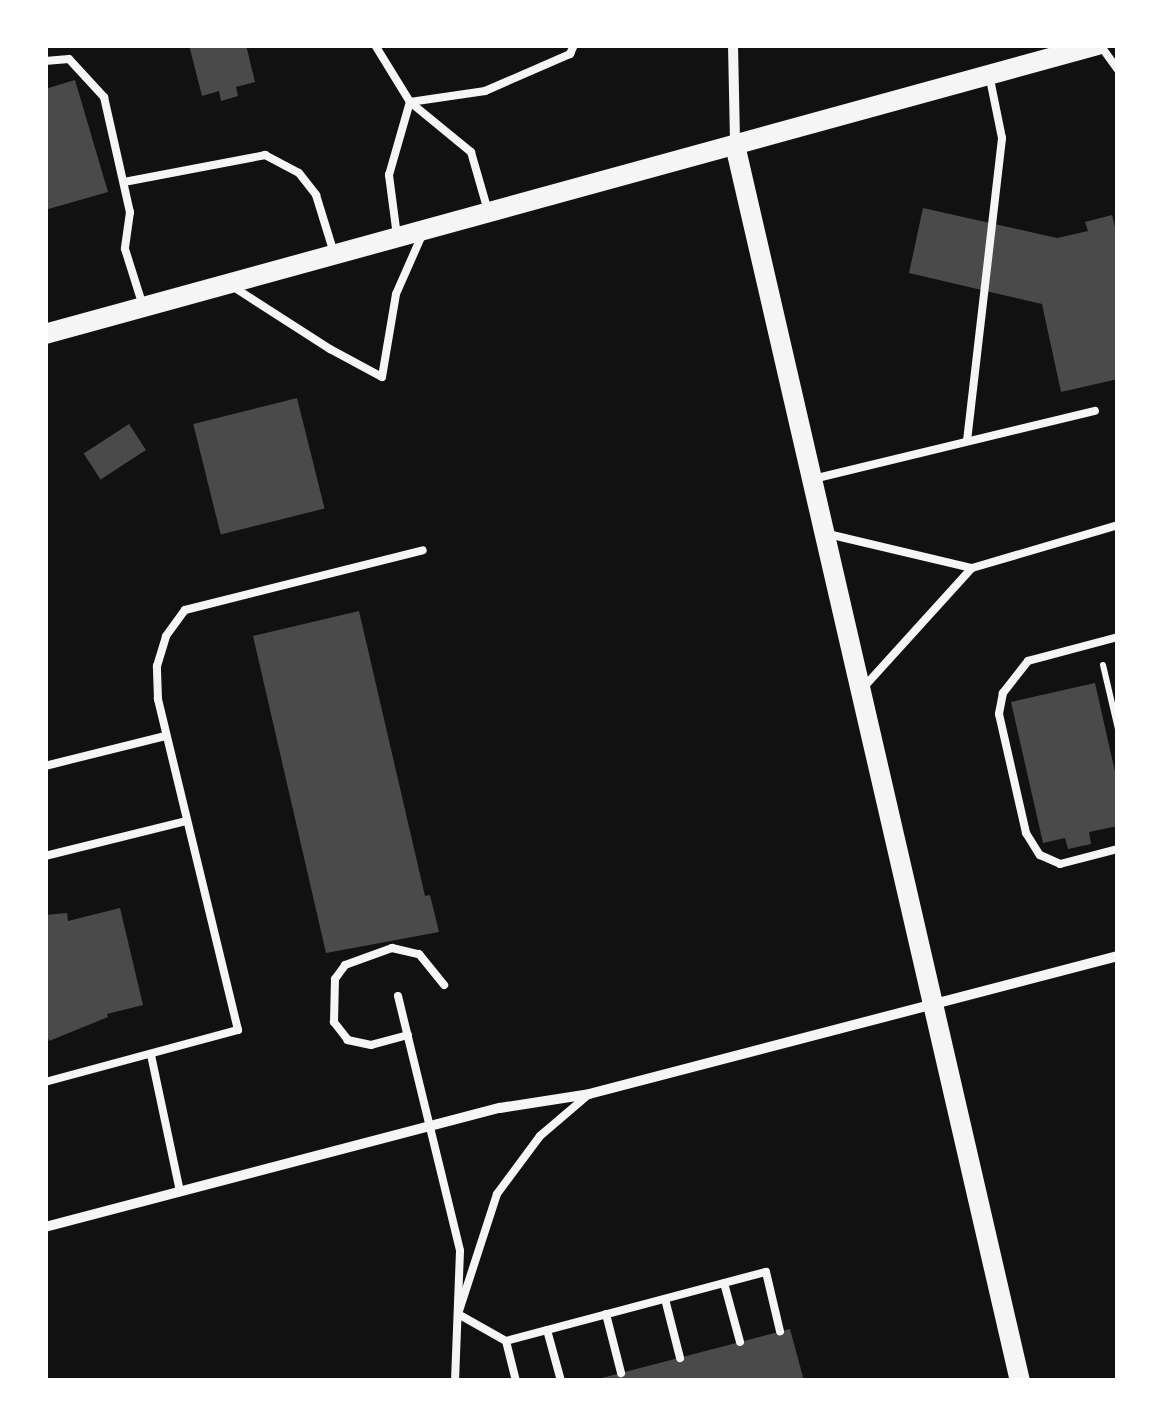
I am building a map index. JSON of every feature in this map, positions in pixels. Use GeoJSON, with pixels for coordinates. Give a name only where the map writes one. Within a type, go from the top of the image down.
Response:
{"type":"FeatureCollection","features":[{"type":"Feature","properties":{"kind":"main road"},"geometry":{"type":"LineString","coordinates":[[45,334],[1099,45]]}},
{"type":"Feature","properties":{"kind":"main road"},"geometry":{"type":"LineString","coordinates":[[735,144],[1020,1381]]}},
{"type":"Feature","properties":{"kind":"street"},"geometry":{"type":"LineString","coordinates":[[733,45],[735,144]]}},
{"type":"Feature","properties":{"kind":"street"},"geometry":{"type":"LineString","coordinates":[[45,1226],[429,1126],[589,1094],[1118,956]]}},
{"type":"Feature","properties":{"kind":"lane"},"geometry":{"type":"LineString","coordinates":[[375,45],[410,102],[471,152],[488,211]]}},
{"type":"Feature","properties":{"kind":"lane"},"geometry":{"type":"LineString","coordinates":[[410,102],[486,91],[570,54],[574,45]]}},
{"type":"Feature","properties":{"kind":"lane"},"geometry":{"type":"LineString","coordinates":[[1099,45],[1118,70]]}},
{"type":"Feature","properties":{"kind":"lane"},"geometry":{"type":"LineString","coordinates":[[45,62],[69,59],[104,97],[130,212],[125,249],[143,306]]}},
{"type":"Feature","properties":{"kind":"lane"},"geometry":{"type":"LineString","coordinates":[[967,441],[1002,138],[989,75]]}},
{"type":"Feature","properties":{"kind":"lane"},"geometry":{"type":"LineString","coordinates":[[398,236],[389,175],[410,102]]}},
{"type":"Feature","properties":{"kind":"lane"},"geometry":{"type":"LineString","coordinates":[[124,182],[265,155],[299,173],[316,195],[334,254]]}},
{"type":"Feature","properties":{"kind":"lane"},"geometry":{"type":"LineString","coordinates":[[228,282],[330,349],[382,377],[396,294],[426,228]]}},
{"type":"Feature","properties":{"kind":"lane"},"geometry":{"type":"LineString","coordinates":[[813,479],[1095,411]]}},
{"type":"Feature","properties":{"kind":"lane"},"geometry":{"type":"LineString","coordinates":[[825,533],[972,568],[1118,525]]}},
{"type":"Feature","properties":{"kind":"lane"},"geometry":{"type":"LineString","coordinates":[[45,1082],[238,1030],[165,736],[157,666],[166,636],[185,610],[423,550]]}},
{"type":"Feature","properties":{"kind":"lane"},"geometry":{"type":"LineString","coordinates":[[863,688],[972,568]]}},
{"type":"Feature","properties":{"kind":"lane"},"geometry":{"type":"LineString","coordinates":[[1118,637],[1028,662],[1003,693],[1000,714],[1026,832],[1040,854],[1060,864],[1118,849]]}},
{"type":"Feature","properties":{"kind":"lane"},"geometry":{"type":"LineString","coordinates":[[45,766],[165,736]]}},
{"type":"Feature","properties":{"kind":"lane"},"geometry":{"type":"LineString","coordinates":[[45,856],[186,822]]}},
{"type":"Feature","properties":{"kind":"lane"},"geometry":{"type":"LineString","coordinates":[[408,1035],[371,1045],[348,1040],[334,1022],[336,980],[345,965],[392,948],[418,954],[444,985]]}},
{"type":"Feature","properties":{"kind":"lane"},"geometry":{"type":"LineString","coordinates":[[398,996],[460,1251],[455,1381]]}},
{"type":"Feature","properties":{"kind":"lane"},"geometry":{"type":"LineString","coordinates":[[150,1054],[180,1191]]}},
{"type":"Feature","properties":{"kind":"lane"},"geometry":{"type":"LineString","coordinates":[[458,1314],[497,1194],[540,1136],[589,1094]]}},
{"type":"Feature","properties":{"kind":"lane"},"geometry":{"type":"LineString","coordinates":[[458,1314],[506,1341],[766,1272],[780,1332]]}},
{"type":"Feature","properties":{"kind":"lane"},"geometry":{"type":"LineString","coordinates":[[724,1283],[740,1342]]}},
{"type":"Feature","properties":{"kind":"lane"},"geometry":{"type":"LineString","coordinates":[[665,1299],[680,1358]]}},
{"type":"Feature","properties":{"kind":"lane"},"geometry":{"type":"LineString","coordinates":[[606,1314],[621,1372]]}},
{"type":"Feature","properties":{"kind":"lane"},"geometry":{"type":"LineString","coordinates":[[547,1330],[560,1381]]}},
{"type":"Feature","properties":{"kind":"lane"},"geometry":{"type":"LineString","coordinates":[[506,1341],[516,1381]]}},
{"type":"Feature","properties":{"kind":"path"},"geometry":{"type":"LineString","coordinates":[[1102,658],[1118,729]]}},
{"type":"Feature","properties":{"kind":"building"},"geometry":{"type":"Polygon","coordinates":[[[189,45],[246,45],[255,82],[236,87],[238,96],[221,101],[219,91],[202,96],[189,45]]]}},
{"type":"Feature","properties":{"kind":"building"},"geometry":{"type":"Polygon","coordinates":[[[75,80],[108,192],[45,210],[45,89],[75,80]]]}},
{"type":"Feature","properties":{"kind":"building"},"geometry":{"type":"Polygon","coordinates":[[[923,208],[1057,238],[1088,231],[1085,222],[1112,215],[1118,239],[1118,379],[1061,392],[1042,304],[909,273],[923,208]]]}},
{"type":"Feature","properties":{"kind":"building"},"geometry":{"type":"Polygon","coordinates":[[[297,398],[325,509],[221,534],[193,424],[297,398]]]}},
{"type":"Feature","properties":{"kind":"building"},"geometry":{"type":"Polygon","coordinates":[[[129,424],[146,450],[101,479],[84,453],[129,424]]]}},
{"type":"Feature","properties":{"kind":"building"},"geometry":{"type":"Polygon","coordinates":[[[359,611],[425,896],[430,895],[439,932],[326,953],[253,636],[359,611]]]}},
{"type":"Feature","properties":{"kind":"building"},"geometry":{"type":"Polygon","coordinates":[[[1095,683],[1118,785],[1118,826],[1089,832],[1091,844],[1068,849],[1065,838],[1043,843],[1011,702],[1095,683]]]}},
{"type":"Feature","properties":{"kind":"building"},"geometry":{"type":"Polygon","coordinates":[[[120,908],[143,1005],[107,1014],[108,1017],[49,1041],[45,1028],[45,915],[67,913],[68,921],[120,908]]]}},
{"type":"Feature","properties":{"kind":"building"},"geometry":{"type":"Polygon","coordinates":[[[790,1329],[804,1381],[594,1380],[790,1329]]]}}]}
